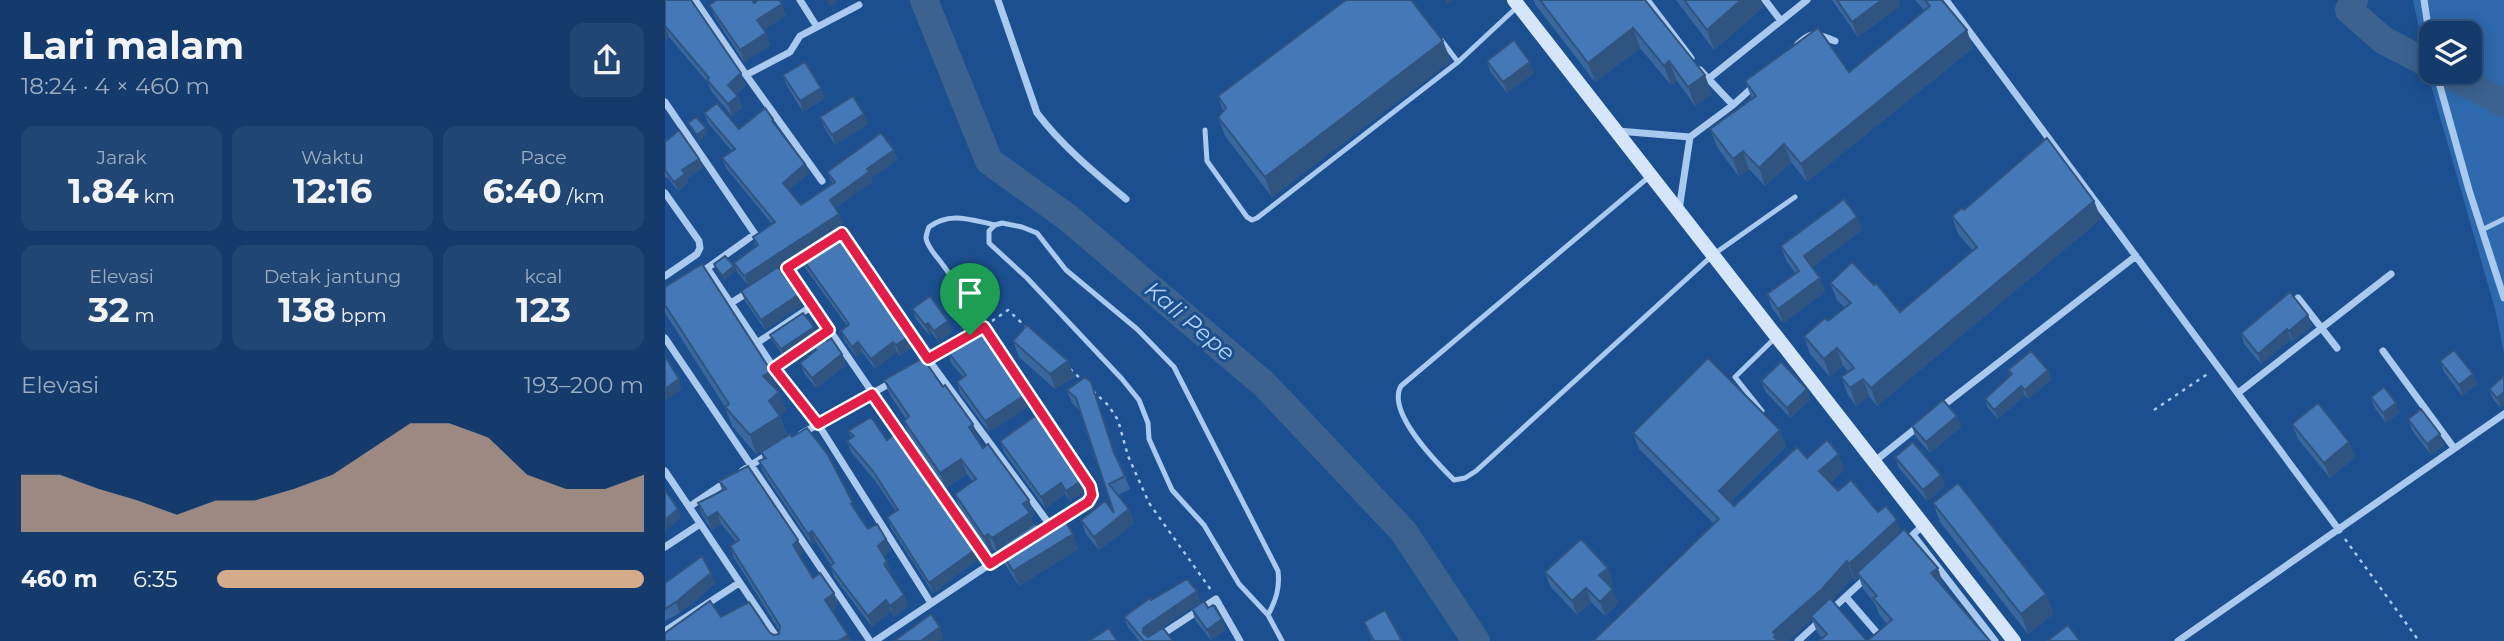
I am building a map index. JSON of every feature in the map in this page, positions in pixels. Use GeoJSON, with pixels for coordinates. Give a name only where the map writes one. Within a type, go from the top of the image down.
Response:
{"type":"FeatureCollection","features":[{"type":"Feature","properties":{"kind":"main road"},"geometry":{"type":"LineString","coordinates":[[1516,3],[2014,641]]}},
{"type":"Feature","properties":{"kind":"street"},"geometry":{"type":"LineString","coordinates":[[695,0],[822,181]]}},
{"type":"Feature","properties":{"kind":"street"},"geometry":{"type":"LineString","coordinates":[[800,0],[817,27]]}},
{"type":"Feature","properties":{"kind":"street"},"geometry":{"type":"LineString","coordinates":[[998,0],[1037,113],[1084,163],[1126,199]]}},
{"type":"Feature","properties":{"kind":"street"},"geometry":{"type":"LineString","coordinates":[[1647,0],[1707,80],[1733,105]]}},
{"type":"Feature","properties":{"kind":"street"},"geometry":{"type":"LineString","coordinates":[[1765,0],[1781,21]]}},
{"type":"Feature","properties":{"kind":"street"},"geometry":{"type":"LineString","coordinates":[[1707,80],[1807,0]]}},
{"type":"Feature","properties":{"kind":"street"},"geometry":{"type":"LineString","coordinates":[[1946,0],[2339,530]]}},
{"type":"Feature","properties":{"kind":"street"},"geometry":{"type":"LineString","coordinates":[[2424,0],[2427,21]]}},
{"type":"Feature","properties":{"kind":"street"},"geometry":{"type":"LineString","coordinates":[[746,75],[790,51],[800,36],[859,5]]}},
{"type":"Feature","properties":{"kind":"street"},"geometry":{"type":"LineString","coordinates":[[1789,52],[1808,35],[1815,34],[1835,41]]}},
{"type":"Feature","properties":{"kind":"street"},"geometry":{"type":"LineString","coordinates":[[1617,131],[1690,137],[1733,105],[1761,79]]}},
{"type":"Feature","properties":{"kind":"street"},"geometry":{"type":"LineString","coordinates":[[2439,84],[2504,298]]}},
{"type":"Feature","properties":{"kind":"street"},"geometry":{"type":"LineString","coordinates":[[665,102],[755,234],[696,275]]}},
{"type":"Feature","properties":{"kind":"street"},"geometry":{"type":"LineString","coordinates":[[1679,210],[1690,137]]}},
{"type":"Feature","properties":{"kind":"street"},"geometry":{"type":"LineString","coordinates":[[665,192],[699,242],[700,248],[697,254],[665,276]]}},
{"type":"Feature","properties":{"kind":"street"},"geometry":{"type":"LineString","coordinates":[[831,240],[845,231],[928,359],[1050,526]]}},
{"type":"Feature","properties":{"kind":"street"},"geometry":{"type":"LineString","coordinates":[[776,275],[820,247]]}},
{"type":"Feature","properties":{"kind":"street"},"geometry":{"type":"LineString","coordinates":[[1875,461],[2014,348],[2136,256]]}},
{"type":"Feature","properties":{"kind":"street"},"geometry":{"type":"LineString","coordinates":[[707,268],[774,368],[818,424],[931,603]]}},
{"type":"Feature","properties":{"kind":"street"},"geometry":{"type":"LineString","coordinates":[[787,268],[990,564]]}},
{"type":"Feature","properties":{"kind":"street"},"geometry":{"type":"LineString","coordinates":[[2238,393],[2391,274]]}},
{"type":"Feature","properties":{"kind":"street"},"geometry":{"type":"LineString","coordinates":[[731,303],[753,289]]}},
{"type":"Feature","properties":{"kind":"street"},"geometry":{"type":"LineString","coordinates":[[2298,298],[2337,348]]}},
{"type":"Feature","properties":{"kind":"street"},"geometry":{"type":"LineString","coordinates":[[757,343],[813,306]]}},
{"type":"Feature","properties":{"kind":"street"},"geometry":{"type":"LineString","coordinates":[[790,440],[984,327],[1090,486],[1092,495],[1088,502],[1040,532]]}},
{"type":"Feature","properties":{"kind":"street"},"geometry":{"type":"LineString","coordinates":[[774,368],[829,330]]}},
{"type":"Feature","properties":{"kind":"street"},"geometry":{"type":"LineString","coordinates":[[665,338],[872,641],[1020,544]]}},
{"type":"Feature","properties":{"kind":"street"},"geometry":{"type":"LineString","coordinates":[[2383,351],[2454,448]]}},
{"type":"Feature","properties":{"kind":"street"},"geometry":{"type":"LineString","coordinates":[[2178,641],[2501,416],[2504,426]]}},
{"type":"Feature","properties":{"kind":"street"},"geometry":{"type":"LineString","coordinates":[[689,507],[781,445]]}},
{"type":"Feature","properties":{"kind":"street"},"geometry":{"type":"LineString","coordinates":[[665,471],[779,641]]}},
{"type":"Feature","properties":{"kind":"street"},"geometry":{"type":"LineString","coordinates":[[665,547],[700,524]]}},
{"type":"Feature","properties":{"kind":"street"},"geometry":{"type":"LineString","coordinates":[[1894,552],[1916,532],[1995,641]]}},
{"type":"Feature","properties":{"kind":"street"},"geometry":{"type":"LineString","coordinates":[[1803,640],[1875,570]]}},
{"type":"Feature","properties":{"kind":"street"},"geometry":{"type":"LineString","coordinates":[[665,631],[739,583]]}},
{"type":"Feature","properties":{"kind":"street"},"geometry":{"type":"LineString","coordinates":[[1846,597],[1884,641]]}},
{"type":"Feature","properties":{"kind":"street"},"geometry":{"type":"LineString","coordinates":[[1152,641],[1216,599],[1241,641]]}},
{"type":"Feature","properties":{"kind":"lane"},"geometry":{"type":"LineString","coordinates":[[1205,130],[1207,161],[1247,217],[1252,220],[1257,218],[1458,62],[1516,3]]}},
{"type":"Feature","properties":{"kind":"lane"},"geometry":{"type":"LineString","coordinates":[[1434,31],[1458,62]]}},
{"type":"Feature","properties":{"kind":"lane"},"geometry":{"type":"LineString","coordinates":[[1651,174],[1401,386],[1397,393],[1399,411],[1435,461],[1454,480],[1465,478],[1476,471],[1714,254],[1795,197]]}},
{"type":"Feature","properties":{"kind":"lane"},"geometry":{"type":"LineString","coordinates":[[970,335],[972,325],[965,302],[953,279],[929,247],[926,237],[929,227],[946,217],[956,216],[995,225],[1002,223],[1022,227],[1037,233],[1066,270],[1137,329],[1174,366],[1278,571],[1280,584],[1268,615]]}},
{"type":"Feature","properties":{"kind":"lane"},"geometry":{"type":"LineString","coordinates":[[2482,230],[2504,219]]}},
{"type":"Feature","properties":{"kind":"lane"},"geometry":{"type":"LineString","coordinates":[[995,225],[989,231],[989,243],[1027,278],[1139,400],[1148,423],[1149,439],[1172,490],[1204,525],[1239,584],[1268,615],[1282,641]]}},
{"type":"Feature","properties":{"kind":"lane"},"geometry":{"type":"LineString","coordinates":[[1762,411],[1735,377],[1777,336]]}},
{"type":"Feature","properties":{"kind":"path"},"geometry":{"type":"LineString","coordinates":[[984,327],[1008,310],[1028,329]]}},
{"type":"Feature","properties":{"kind":"path"},"geometry":{"type":"LineString","coordinates":[[1068,367],[1108,405],[1118,420],[1128,456],[1149,503],[1216,599]]}},
{"type":"Feature","properties":{"kind":"path"},"geometry":{"type":"LineString","coordinates":[[2154,410],[2218,367]]}},
{"type":"Feature","properties":{"kind":"path"},"geometry":{"type":"LineString","coordinates":[[2339,530],[2419,641]]}},
{"type":"Feature","properties":{"kind":"shaded area"},"geometry":{"type":"Polygon","coordinates":[[[2413,0],[2504,0],[2504,353],[2495,309],[2431,84],[2482,84],[2482,21],[2419,21],[2419,28],[2413,0]]]}},
{"type":"Feature","properties":{"kind":"building"},"geometry":{"type":"Polygon","coordinates":[[[665,0],[691,0],[741,73],[728,85],[738,96],[728,104],[665,26],[665,0]]]}},
{"type":"Feature","properties":{"kind":"building"},"geometry":{"type":"Polygon","coordinates":[[[717,0],[752,0],[754,3],[758,0],[779,0],[782,4],[757,20],[766,33],[740,50],[709,5],[717,0]]]}},
{"type":"Feature","properties":{"kind":"building"},"geometry":{"type":"Polygon","coordinates":[[[1346,0],[1411,0],[1443,41],[1265,177],[1218,117],[1226,108],[1218,96],[1346,0]]]}},
{"type":"Feature","properties":{"kind":"building"},"geometry":{"type":"Polygon","coordinates":[[[1540,0],[1645,0],[1705,75],[1688,87],[1669,61],[1664,66],[1633,28],[1588,63],[1540,0]]]}},
{"type":"Feature","properties":{"kind":"building"},"geometry":{"type":"Polygon","coordinates":[[[1684,0],[1741,0],[1707,30],[1684,0]]]}},
{"type":"Feature","properties":{"kind":"building"},"geometry":{"type":"Polygon","coordinates":[[[1837,0],[1882,0],[1852,22],[1837,0]]]}},
{"type":"Feature","properties":{"kind":"building"},"geometry":{"type":"Polygon","coordinates":[[[1925,0],[1942,0],[1967,30],[1801,164],[1784,144],[1759,168],[1743,151],[1733,159],[1710,129],[1756,96],[1745,81],[1818,28],[1849,72],[1930,6],[1925,0]]]}},
{"type":"Feature","properties":{"kind":"building"},"geometry":{"type":"Polygon","coordinates":[[[1514,40],[1530,62],[1503,82],[1487,61],[1514,40]]]}},
{"type":"Feature","properties":{"kind":"building"},"geometry":{"type":"Polygon","coordinates":[[[805,62],[821,88],[800,101],[783,75],[805,62]]]}},
{"type":"Feature","properties":{"kind":"building"},"geometry":{"type":"Polygon","coordinates":[[[853,96],[864,114],[832,135],[820,117],[853,96]]]}},
{"type":"Feature","properties":{"kind":"building"},"geometry":{"type":"Polygon","coordinates":[[[717,103],[739,129],[765,108],[805,164],[783,183],[801,205],[835,182],[827,172],[881,133],[894,150],[830,200],[839,214],[744,276],[734,263],[758,245],[753,237],[775,222],[722,158],[735,149],[704,113],[717,103]]]}},
{"type":"Feature","properties":{"kind":"building"},"geometry":{"type":"Polygon","coordinates":[[[696,117],[706,128],[697,135],[688,123],[696,117]]]}},
{"type":"Feature","properties":{"kind":"building"},"geometry":{"type":"Polygon","coordinates":[[[679,130],[699,159],[682,170],[685,174],[674,182],[665,170],[665,142],[679,130]]]}},
{"type":"Feature","properties":{"kind":"building"},"geometry":{"type":"Polygon","coordinates":[[[2047,138],[2094,201],[1871,388],[1863,379],[1850,388],[1841,377],[1854,368],[1837,348],[1824,359],[1804,336],[1825,318],[1828,321],[1851,303],[1830,283],[1852,262],[1874,285],[1876,283],[1900,312],[1977,247],[1952,216],[1962,208],[1964,210],[2047,138]]]}},
{"type":"Feature","properties":{"kind":"building"},"geometry":{"type":"Polygon","coordinates":[[[1844,199],[1857,217],[1804,256],[1820,278],[1778,309],[1767,294],[1799,271],[1781,246],[1844,199]]]}},
{"type":"Feature","properties":{"kind":"building"},"geometry":{"type":"Polygon","coordinates":[[[836,231],[908,337],[896,345],[893,342],[871,359],[858,342],[852,347],[841,331],[849,324],[799,254],[836,231]]]}},
{"type":"Feature","properties":{"kind":"building"},"geometry":{"type":"Polygon","coordinates":[[[725,256],[734,266],[722,276],[714,264],[725,256]]]}},
{"type":"Feature","properties":{"kind":"building"},"geometry":{"type":"Polygon","coordinates":[[[702,264],[771,371],[763,376],[779,392],[769,401],[780,416],[750,435],[725,407],[729,404],[665,305],[665,287],[702,264]]]}},
{"type":"Feature","properties":{"kind":"building"},"geometry":{"type":"Polygon","coordinates":[[[778,267],[798,295],[761,320],[741,291],[778,267]]]}},
{"type":"Feature","properties":{"kind":"building"},"geometry":{"type":"Polygon","coordinates":[[[2290,292],[2308,315],[2258,354],[2241,333],[2290,292]]]}},
{"type":"Feature","properties":{"kind":"building"},"geometry":{"type":"Polygon","coordinates":[[[930,296],[948,321],[934,331],[928,323],[925,325],[912,309],[930,296]]]}},
{"type":"Feature","properties":{"kind":"building"},"geometry":{"type":"Polygon","coordinates":[[[803,313],[814,327],[781,349],[770,335],[803,313]]]}},
{"type":"Feature","properties":{"kind":"building"},"geometry":{"type":"Polygon","coordinates":[[[1027,325],[1068,361],[1050,374],[1013,341],[1027,325]]]}},
{"type":"Feature","properties":{"kind":"building"},"geometry":{"type":"Polygon","coordinates":[[[979,326],[1025,395],[985,421],[957,382],[966,375],[948,352],[979,326]]]}},
{"type":"Feature","properties":{"kind":"building"},"geometry":{"type":"Polygon","coordinates":[[[819,331],[827,341],[831,338],[842,354],[812,378],[800,363],[816,350],[808,339],[819,331]]]}},
{"type":"Feature","properties":{"kind":"building"},"geometry":{"type":"Polygon","coordinates":[[[2454,350],[2473,374],[2459,385],[2440,361],[2454,350]]]}},
{"type":"Feature","properties":{"kind":"building"},"geometry":{"type":"Polygon","coordinates":[[[2031,351],[2048,370],[2025,390],[2021,386],[1994,410],[1985,399],[2012,374],[2008,370],[2031,351]]]}},
{"type":"Feature","properties":{"kind":"building"},"geometry":{"type":"Polygon","coordinates":[[[665,356],[679,379],[665,389],[665,356]]]}},
{"type":"Feature","properties":{"kind":"building"},"geometry":{"type":"Polygon","coordinates":[[[923,358],[973,424],[969,427],[983,448],[988,444],[1029,500],[1023,504],[1030,513],[992,538],[988,534],[984,537],[955,494],[976,479],[961,459],[940,473],[904,421],[909,416],[884,380],[923,358]]]}},
{"type":"Feature","properties":{"kind":"building"},"geometry":{"type":"Polygon","coordinates":[[[1708,358],[1780,430],[1719,491],[1734,506],[1797,447],[1807,458],[1827,440],[1839,454],[1819,471],[1838,491],[1851,480],[1878,512],[1886,506],[1897,520],[1849,564],[1847,561],[1822,589],[1773,632],[1778,641],[1593,641],[1719,519],[1633,433],[1708,358]]]}},
{"type":"Feature","properties":{"kind":"building"},"geometry":{"type":"Polygon","coordinates":[[[1781,362],[1807,389],[1787,408],[1761,381],[1781,362]]]}},
{"type":"Feature","properties":{"kind":"building"},"geometry":{"type":"Polygon","coordinates":[[[2504,376],[2504,392],[2497,398],[2489,389],[2504,376]]]}},
{"type":"Feature","properties":{"kind":"building"},"geometry":{"type":"Polygon","coordinates":[[[1085,377],[1091,382],[1114,453],[1125,476],[1109,484],[1129,509],[1094,537],[1081,520],[1105,501],[1114,513],[1076,398],[1067,390],[1085,377]]]}},
{"type":"Feature","properties":{"kind":"building"},"geometry":{"type":"Polygon","coordinates":[[[2384,387],[2396,403],[2383,413],[2371,397],[2384,387]]]}},
{"type":"Feature","properties":{"kind":"building"},"geometry":{"type":"Polygon","coordinates":[[[1943,400],[1957,416],[1926,442],[1912,426],[1943,400]]]}},
{"type":"Feature","properties":{"kind":"building"},"geometry":{"type":"Polygon","coordinates":[[[2318,403],[2349,442],[2324,463],[2292,424],[2318,403]]]}},
{"type":"Feature","properties":{"kind":"building"},"geometry":{"type":"Polygon","coordinates":[[[2421,409],[2440,434],[2427,444],[2408,419],[2421,409]]]}},
{"type":"Feature","properties":{"kind":"building"},"geometry":{"type":"Polygon","coordinates":[[[1038,414],[1081,481],[1066,491],[1061,483],[1041,497],[1000,441],[1038,414]]]}},
{"type":"Feature","properties":{"kind":"building"},"geometry":{"type":"Polygon","coordinates":[[[871,417],[887,440],[896,433],[976,549],[929,583],[887,517],[898,510],[873,471],[847,441],[854,436],[848,431],[871,417]]]}},
{"type":"Feature","properties":{"kind":"building"},"geometry":{"type":"Polygon","coordinates":[[[807,428],[828,455],[853,503],[851,504],[868,529],[877,524],[886,539],[878,546],[887,561],[884,564],[904,595],[890,606],[886,600],[868,616],[830,566],[834,563],[812,531],[808,534],[759,461],[766,458],[761,452],[790,434],[792,437],[807,428]]]}},
{"type":"Feature","properties":{"kind":"building"},"geometry":{"type":"Polygon","coordinates":[[[1913,442],[1941,475],[1923,490],[1895,457],[1913,442]]]}},
{"type":"Feature","properties":{"kind":"building"},"geometry":{"type":"Polygon","coordinates":[[[748,466],[798,540],[793,545],[813,578],[820,573],[834,593],[825,600],[848,635],[838,641],[665,641],[665,633],[710,601],[721,617],[749,602],[770,633],[779,634],[780,626],[730,546],[739,540],[717,512],[707,518],[698,503],[726,489],[719,481],[748,466]]]}},
{"type":"Feature","properties":{"kind":"building"},"geometry":{"type":"Polygon","coordinates":[[[1958,483],[2046,594],[2021,614],[1933,503],[1958,483]]]}},
{"type":"Feature","properties":{"kind":"building"},"geometry":{"type":"Polygon","coordinates":[[[665,490],[678,509],[665,520],[665,490]]]}},
{"type":"Feature","properties":{"kind":"building"},"geometry":{"type":"Polygon","coordinates":[[[1062,516],[1073,534],[1013,571],[999,548],[1036,523],[1041,529],[1062,516]]]}},
{"type":"Feature","properties":{"kind":"building"},"geometry":{"type":"Polygon","coordinates":[[[1904,529],[1938,568],[1931,573],[1990,641],[1867,641],[1892,620],[1873,598],[1877,596],[1857,573],[1904,529]]]}},
{"type":"Feature","properties":{"kind":"building"},"geometry":{"type":"Polygon","coordinates":[[[1581,539],[1608,568],[1599,575],[1613,589],[1600,602],[1586,588],[1572,601],[1545,572],[1581,539]]]}},
{"type":"Feature","properties":{"kind":"building"},"geometry":{"type":"Polygon","coordinates":[[[702,556],[711,573],[665,609],[665,583],[702,556]]]}},
{"type":"Feature","properties":{"kind":"building"},"geometry":{"type":"Polygon","coordinates":[[[1187,579],[1197,591],[1143,628],[1143,633],[1148,637],[1163,628],[1173,641],[1144,641],[1124,617],[1150,598],[1151,600],[1187,579]]]}},
{"type":"Feature","properties":{"kind":"building"},"geometry":{"type":"Polygon","coordinates":[[[1830,598],[1867,641],[1819,641],[1827,634],[1811,616],[1830,598]]]}},
{"type":"Feature","properties":{"kind":"building"},"geometry":{"type":"Polygon","coordinates":[[[1204,601],[1208,608],[1213,605],[1222,619],[1207,630],[1192,609],[1204,601]]]}},
{"type":"Feature","properties":{"kind":"building"},"geometry":{"type":"Polygon","coordinates":[[[1385,610],[1401,639],[1399,641],[1374,641],[1364,622],[1385,610]]]}},
{"type":"Feature","properties":{"kind":"building"},"geometry":{"type":"Polygon","coordinates":[[[931,614],[940,627],[921,641],[894,641],[931,614]]]}},
{"type":"Feature","properties":{"kind":"building"},"geometry":{"type":"Polygon","coordinates":[[[2068,625],[2080,641],[2047,641],[2068,625]]]}},
{"type":"Feature","properties":{"kind":"building"},"geometry":{"type":"Polygon","coordinates":[[[1109,628],[1117,641],[1089,641],[1109,628]]]}},
{"type":"Feature","properties":{"kind":"waterway","name":"Kali Pepe"},"geometry":{"type":"LineString","coordinates":[[924,0],[989,161],[1067,217],[1264,384],[1403,531],[1476,641]]}},
{"type":"Feature","properties":{"kind":"waterway"},"geometry":{"type":"LineString","coordinates":[[2354,0],[2349,10],[2383,40],[2419,59]]}},
{"type":"Feature","properties":{"kind":"waterway"},"geometry":{"type":"LineString","coordinates":[[2467,84],[2504,103]]}},
{"type":"Feature","properties":{"kind":"route"},"geometry":{"type":"LineString","coordinates":[[842,233],[928,359],[970,335],[984,327],[1090,486],[1092,495],[1088,502],[990,564],[872,394],[818,424],[774,368],[829,330],[787,268],[842,233]]}}]}
